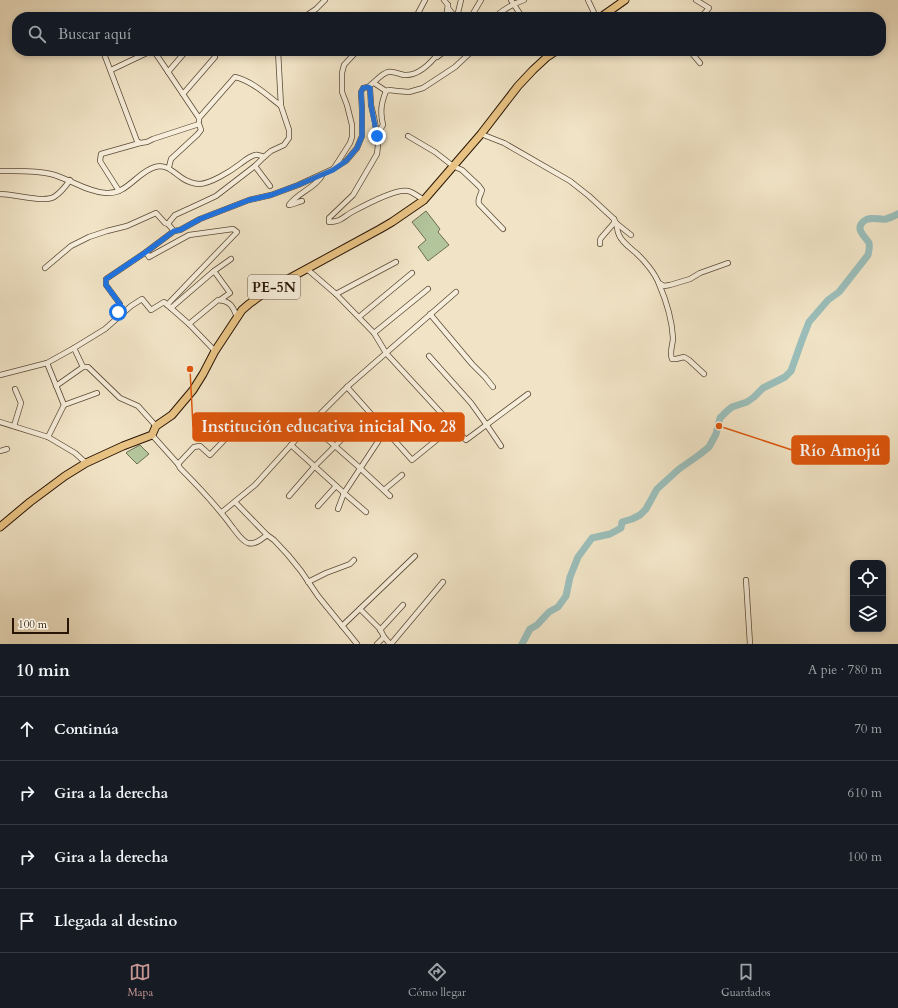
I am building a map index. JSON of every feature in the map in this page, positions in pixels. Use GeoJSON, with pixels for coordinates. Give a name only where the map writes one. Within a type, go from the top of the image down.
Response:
{"type":"FeatureCollection","features":[{"type":"Feature","properties":{"kind":"highway"},"geometry":{"type":"LineString","coordinates":[[608,12],[625,0]]}},
{"type":"Feature","properties":{"kind":"highway","name":"PE-5N"},"geometry":{"type":"LineString","coordinates":[[156,426],[172,415],[193,390],[215,351],[242,310],[258,296],[276,285],[380,230],[424,200],[481,134],[518,86],[532,70],[548,56]]}},
{"type":"Feature","properties":{"kind":"highway"},"geometry":{"type":"LineString","coordinates":[[0,527],[65,476],[86,463],[152,435],[156,426]]}},
{"type":"Feature","properties":{"kind":"street"},"geometry":{"type":"LineString","coordinates":[[311,12],[325,0]]}},
{"type":"Feature","properties":{"kind":"street"},"geometry":{"type":"LineString","coordinates":[[419,12],[425,0]]}},
{"type":"Feature","properties":{"kind":"street"},"geometry":{"type":"LineString","coordinates":[[444,0],[452,12]]}},
{"type":"Feature","properties":{"kind":"street"},"geometry":{"type":"LineString","coordinates":[[457,12],[461,0]]}},
{"type":"Feature","properties":{"kind":"street"},"geometry":{"type":"LineString","coordinates":[[475,12],[481,0]]}},
{"type":"Feature","properties":{"kind":"street"},"geometry":{"type":"LineString","coordinates":[[501,12],[512,2],[524,0]]}},
{"type":"Feature","properties":{"kind":"street"},"geometry":{"type":"LineString","coordinates":[[588,0],[594,12]]}},
{"type":"Feature","properties":{"kind":"street"},"geometry":{"type":"LineString","coordinates":[[696,0],[709,8],[705,12]]}},
{"type":"Feature","properties":{"kind":"street"},"geometry":{"type":"LineString","coordinates":[[512,2],[519,12]]}},
{"type":"Feature","properties":{"kind":"street"},"geometry":{"type":"LineString","coordinates":[[447,12],[448,5]]}},
{"type":"Feature","properties":{"kind":"street"},"geometry":{"type":"LineString","coordinates":[[105,56],[137,141],[140,143]]}},
{"type":"Feature","properties":{"kind":"street"},"geometry":{"type":"LineString","coordinates":[[111,70],[142,56]]}},
{"type":"Feature","properties":{"kind":"street"},"geometry":{"type":"LineString","coordinates":[[157,56],[199,118],[201,130],[172,159],[169,168]]}},
{"type":"Feature","properties":{"kind":"street"},"geometry":{"type":"LineString","coordinates":[[168,72],[182,56]]}},
{"type":"Feature","properties":{"kind":"street"},"geometry":{"type":"LineString","coordinates":[[168,224],[175,215],[216,196],[255,166],[271,151],[284,145],[289,138],[289,130],[281,106],[278,56]]}},
{"type":"Feature","properties":{"kind":"street"},"geometry":{"type":"LineString","coordinates":[[333,170],[350,143],[352,137],[352,125],[342,92],[342,73],[344,65],[352,56]]}},
{"type":"Feature","properties":{"kind":"street"},"geometry":{"type":"LineString","coordinates":[[215,351],[189,324],[164,302],[151,310],[142,298],[117,318],[115,315],[120,308],[120,304],[106,285],[106,279],[174,231],[180,230],[200,219],[249,200],[271,195],[333,170],[346,161],[357,148],[362,136],[361,92],[363,88],[368,87],[388,72],[406,75],[416,73],[425,68],[436,56]]}},
{"type":"Feature","properties":{"kind":"street"},"geometry":{"type":"LineString","coordinates":[[434,59],[438,56]]}},
{"type":"Feature","properties":{"kind":"street"},"geometry":{"type":"LineString","coordinates":[[374,83],[386,91],[408,92],[423,88],[455,67],[467,56]]}},
{"type":"Feature","properties":{"kind":"street"},"geometry":{"type":"LineString","coordinates":[[694,56],[700,63]]}},
{"type":"Feature","properties":{"kind":"street"},"geometry":{"type":"LineString","coordinates":[[183,94],[215,57]]}},
{"type":"Feature","properties":{"kind":"street"},"geometry":{"type":"LineString","coordinates":[[199,118],[235,77],[244,79],[281,106]]}},
{"type":"Feature","properties":{"kind":"street"},"geometry":{"type":"LineString","coordinates":[[368,87],[370,88],[371,105],[377,136],[377,154],[353,195],[329,218],[329,222],[337,222],[351,213],[399,190],[409,191],[424,200]]}},
{"type":"Feature","properties":{"kind":"street"},"geometry":{"type":"LineString","coordinates":[[377,136],[383,125],[381,106],[386,91]]}},
{"type":"Feature","properties":{"kind":"street"},"geometry":{"type":"LineString","coordinates":[[119,192],[100,161],[100,154],[147,142],[199,124]]}},
{"type":"Feature","properties":{"kind":"street"},"geometry":{"type":"LineString","coordinates":[[481,134],[504,143],[570,181],[631,235]]}},
{"type":"Feature","properties":{"kind":"street"},"geometry":{"type":"LineString","coordinates":[[408,136],[435,152],[453,166],[462,170],[480,187],[482,191],[478,200],[479,204],[503,229]]}},
{"type":"Feature","properties":{"kind":"street"},"geometry":{"type":"LineString","coordinates":[[0,171],[25,171],[51,174],[70,180],[93,191],[107,193],[119,192],[144,171],[157,166],[169,168],[183,179],[199,184],[209,182],[232,171],[250,157],[258,155],[264,157]]}},
{"type":"Feature","properties":{"kind":"street"},"geometry":{"type":"LineString","coordinates":[[255,166],[270,186]]}},
{"type":"Feature","properties":{"kind":"street"},"geometry":{"type":"LineString","coordinates":[[302,201],[289,205],[298,196],[316,183],[323,174]]}},
{"type":"Feature","properties":{"kind":"street"},"geometry":{"type":"LineString","coordinates":[[0,194],[35,198],[51,198],[56,196],[70,180]]}},
{"type":"Feature","properties":{"kind":"street"},"geometry":{"type":"LineString","coordinates":[[45,268],[71,246],[107,230],[127,226],[156,212],[174,231]]}},
{"type":"Feature","properties":{"kind":"street"},"geometry":{"type":"LineString","coordinates":[[600,244],[601,238],[615,221]]}},
{"type":"Feature","properties":{"kind":"street"},"geometry":{"type":"LineString","coordinates":[[615,221],[618,234],[621,239],[637,254],[654,274],[659,284],[667,306],[672,331],[673,345],[670,355],[672,359],[676,360],[684,357],[704,374]]}},
{"type":"Feature","properties":{"kind":"street"},"geometry":{"type":"LineString","coordinates":[[146,252],[149,257],[189,235],[233,229],[237,232],[169,306]]}},
{"type":"Feature","properties":{"kind":"street"},"geometry":{"type":"LineString","coordinates":[[169,306],[231,259]]}},
{"type":"Feature","properties":{"kind":"street"},"geometry":{"type":"LineString","coordinates":[[336,294],[396,262]]}},
{"type":"Feature","properties":{"kind":"street"},"geometry":{"type":"LineString","coordinates":[[659,284],[664,286],[690,279],[700,273],[728,263]]}},
{"type":"Feature","properties":{"kind":"street"},"geometry":{"type":"LineString","coordinates":[[307,269],[336,294],[374,333],[386,353],[466,440],[528,394]]}},
{"type":"Feature","properties":{"kind":"street"},"geometry":{"type":"LineString","coordinates":[[189,324],[217,301],[230,293],[214,271]]}},
{"type":"Feature","properties":{"kind":"street"},"geometry":{"type":"LineString","coordinates":[[359,317],[412,273]]}},
{"type":"Feature","properties":{"kind":"street"},"geometry":{"type":"LineString","coordinates":[[259,286],[271,279],[276,285]]}},
{"type":"Feature","properties":{"kind":"street"},"geometry":{"type":"LineString","coordinates":[[374,333],[428,289]]}},
{"type":"Feature","properties":{"kind":"street"},"geometry":{"type":"LineString","coordinates":[[222,512],[255,485],[310,424],[347,387],[456,292]]}},
{"type":"Feature","properties":{"kind":"street"},"geometry":{"type":"LineString","coordinates":[[220,300],[232,305],[237,317]]}},
{"type":"Feature","properties":{"kind":"street"},"geometry":{"type":"LineString","coordinates":[[0,376],[47,363],[105,329],[131,306]]}},
{"type":"Feature","properties":{"kind":"street"},"geometry":{"type":"LineString","coordinates":[[430,314],[493,387]]}},
{"type":"Feature","properties":{"kind":"street"},"geometry":{"type":"LineString","coordinates":[[74,348],[83,367]]}},
{"type":"Feature","properties":{"kind":"street"},"geometry":{"type":"LineString","coordinates":[[429,356],[471,403],[501,446]]}},
{"type":"Feature","properties":{"kind":"street"},"geometry":{"type":"LineString","coordinates":[[47,363],[64,405]]}},
{"type":"Feature","properties":{"kind":"street"},"geometry":{"type":"LineString","coordinates":[[56,386],[83,367],[88,367],[120,398],[138,406],[156,426]]}},
{"type":"Feature","properties":{"kind":"street"},"geometry":{"type":"LineString","coordinates":[[347,387],[412,460],[439,438],[449,422]]}},
{"type":"Feature","properties":{"kind":"street"},"geometry":{"type":"LineString","coordinates":[[14,426],[21,403],[15,389]]}},
{"type":"Feature","properties":{"kind":"street"},"geometry":{"type":"LineString","coordinates":[[48,437],[64,405],[97,393]]}},
{"type":"Feature","properties":{"kind":"street"},"geometry":{"type":"LineString","coordinates":[[0,422],[48,437],[75,453],[86,463]]}},
{"type":"Feature","properties":{"kind":"street"},"geometry":{"type":"LineString","coordinates":[[310,424],[390,496]]}},
{"type":"Feature","properties":{"kind":"street"},"geometry":{"type":"LineString","coordinates":[[289,496],[315,466],[356,425]]}},
{"type":"Feature","properties":{"kind":"street"},"geometry":{"type":"LineString","coordinates":[[178,464],[194,447],[200,446],[210,455],[232,432]]}},
{"type":"Feature","properties":{"kind":"street"},"geometry":{"type":"LineString","coordinates":[[152,435],[180,468],[222,512],[244,541],[250,544],[255,543],[267,535]]}},
{"type":"Feature","properties":{"kind":"street"},"geometry":{"type":"LineString","coordinates":[[338,509],[344,493],[379,440]]}},
{"type":"Feature","properties":{"kind":"street"},"geometry":{"type":"LineString","coordinates":[[291,445],[366,512]]}},
{"type":"Feature","properties":{"kind":"street"},"geometry":{"type":"LineString","coordinates":[[0,451],[7,449]]}},
{"type":"Feature","properties":{"kind":"street"},"geometry":{"type":"LineString","coordinates":[[384,490],[402,475]]}},
{"type":"Feature","properties":{"kind":"street"},"geometry":{"type":"LineString","coordinates":[[318,506],[336,486]]}},
{"type":"Feature","properties":{"kind":"street"},"geometry":{"type":"LineString","coordinates":[[235,502],[288,555],[318,596],[357,644]]}},
{"type":"Feature","properties":{"kind":"street"},"geometry":{"type":"LineString","coordinates":[[342,626],[415,556]]}},
{"type":"Feature","properties":{"kind":"street"},"geometry":{"type":"LineString","coordinates":[[308,582],[350,564],[354,560]]}},
{"type":"Feature","properties":{"kind":"street"},"geometry":{"type":"LineString","coordinates":[[746,580],[750,644]]}},
{"type":"Feature","properties":{"kind":"street"},"geometry":{"type":"LineString","coordinates":[[360,609],[380,630],[390,644],[443,582]]}},
{"type":"Feature","properties":{"kind":"street"},"geometry":{"type":"LineString","coordinates":[[380,630],[403,605]]}},
{"type":"Feature","properties":{"kind":"street"},"geometry":{"type":"LineString","coordinates":[[377,644],[384,637]]}},
{"type":"Feature","properties":{"kind":"green space"},"geometry":{"type":"Polygon","coordinates":[[[426,211],[440,229],[438,232],[449,245],[428,261],[418,247],[426,240],[412,222],[426,211]]]}},
{"type":"Feature","properties":{"kind":"green space"},"geometry":{"type":"Polygon","coordinates":[[[140,445],[149,454],[137,464],[126,453],[140,445]]]}},
{"type":"Feature","properties":{"kind":"waterway"},"geometry":{"type":"LineString","coordinates":[[522,644],[530,629],[537,625],[549,612],[558,607],[566,596],[570,577],[578,557],[592,538],[610,534],[621,528],[622,522],[640,515],[646,509],[657,489],[679,469],[709,447],[716,434],[720,418],[727,411],[732,407],[747,402],[763,388],[785,377],[791,371],[809,322],[828,300],[839,292],[868,255],[869,243],[860,230],[861,224],[872,218],[886,219],[898,214]]}},
{"type":"Feature","properties":{"kind":"place","name":"Institución educativa inicial No. 28"},"geometry":{"type":"Point","coordinates":[190,369]}},
{"type":"Feature","properties":{"kind":"place","name":"Río Amojú"},"geometry":{"type":"Point","coordinates":[719,426]}},
{"type":"Feature","properties":{"kind":"route"},"geometry":{"type":"LineString","coordinates":[[118,312],[120,304],[106,285],[106,279],[174,231],[180,230],[200,219],[249,200],[271,195],[298,185],[333,170],[346,161],[357,148],[362,136],[361,92],[363,88],[370,88],[371,105],[377,136]]}}]}
